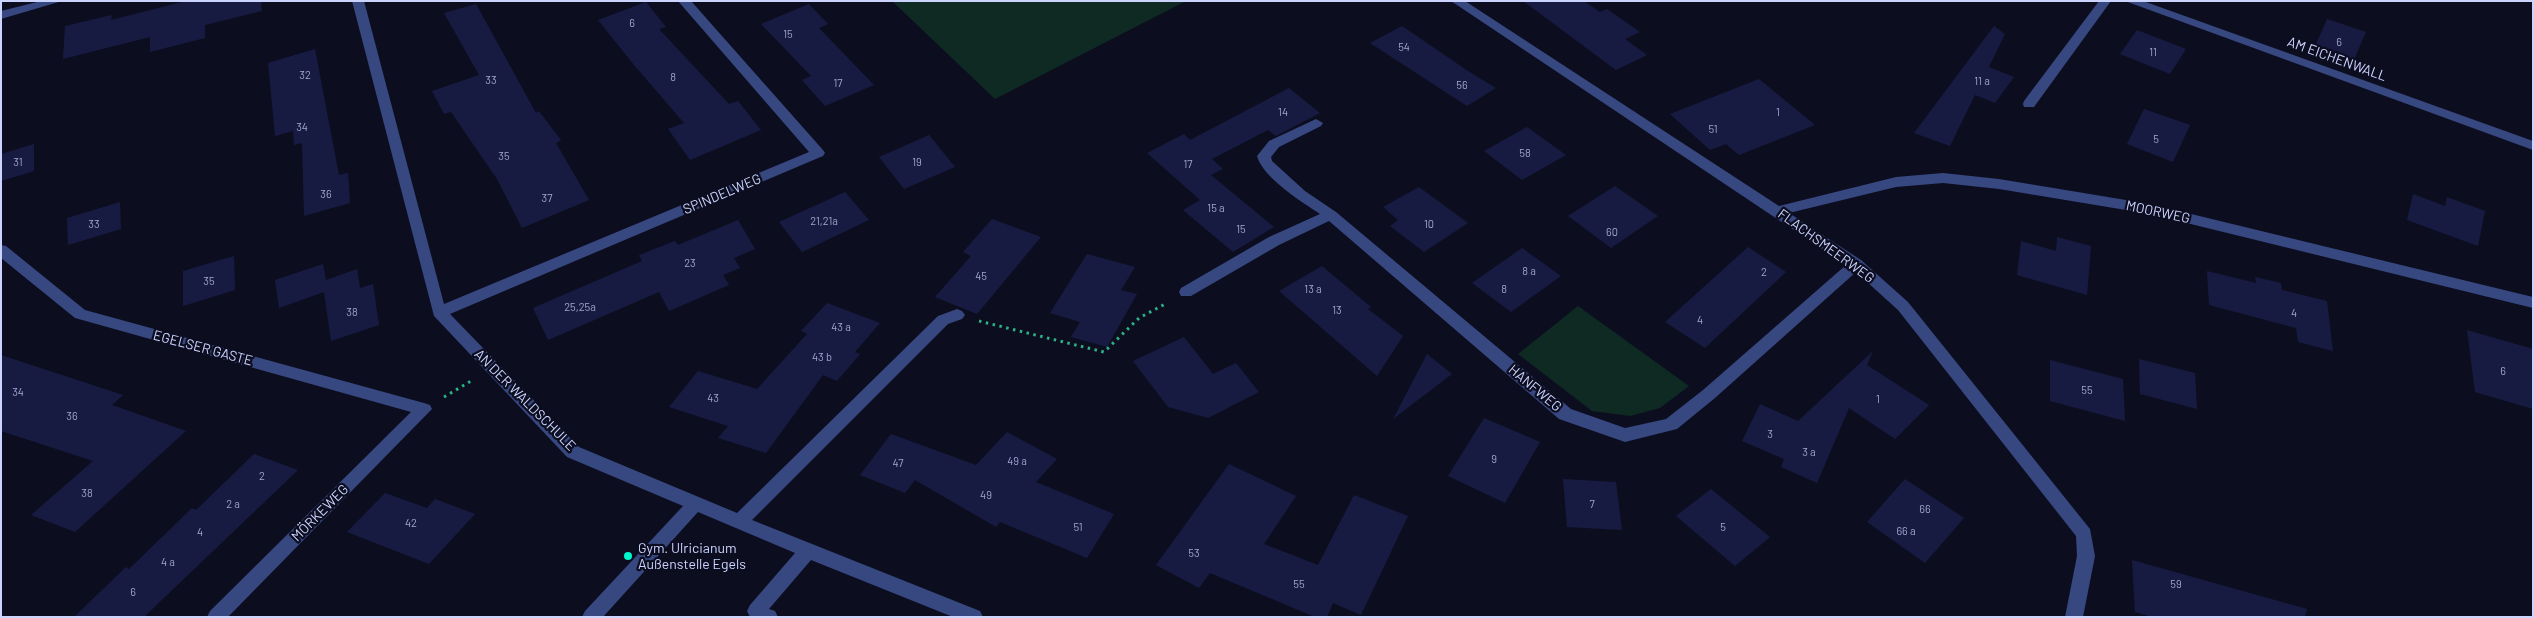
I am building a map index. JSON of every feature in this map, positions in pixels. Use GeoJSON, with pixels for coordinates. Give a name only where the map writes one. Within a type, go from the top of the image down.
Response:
{"type":"FeatureCollection","features":[{"type":"Feature","properties":{"kind":"street"},"geometry":{"type":"LineString","coordinates":[[1,15],[56,1]]}},
{"type":"Feature","properties":{"kind":"street","name":"SPINDELWEG"},"geometry":{"type":"LineString","coordinates":[[439,312],[818,153],[684,1]]}},
{"type":"Feature","properties":{"kind":"street","name":"FLACHSMEERWEG"},"geometry":{"type":"LineString","coordinates":[[1456,1],[1856,264],[1903,306],[2084,534],[2086,556],[2074,617]]}},
{"type":"Feature","properties":{"kind":"street"},"geometry":{"type":"LineString","coordinates":[[2029,104],[2105,1]]}},
{"type":"Feature","properties":{"kind":"street","name":"AM EICHENWALL"},"geometry":{"type":"LineString","coordinates":[[2132,1],[2533,146]]}},
{"type":"Feature","properties":{"kind":"street","name":"AN DER WALDSCHULE"},"geometry":{"type":"LineString","coordinates":[[361,2],[439,312],[574,452],[808,551],[974,617]]}},
{"type":"Feature","properties":{"kind":"street","name":"HANFWEG"},"geometry":{"type":"LineString","coordinates":[[1316,123],[1274,144],[1264,156],[1266,163],[1300,194],[1332,215],[1565,414],[1625,435],[1671,424],[1709,394],[1856,264]]}},
{"type":"Feature","properties":{"kind":"street","name":"MOORWEG"},"geometry":{"type":"LineString","coordinates":[[1778,212],[1896,182],[1943,178],[1999,184],[2150,209],[2533,303]]}},
{"type":"Feature","properties":{"kind":"street"},"geometry":{"type":"LineString","coordinates":[[1186,292],[1274,241],[1332,215]]}},
{"type":"Feature","properties":{"kind":"street","name":"EGELSER GASTE"},"geometry":{"type":"LineString","coordinates":[[1,250],[80,314],[424,409]]}},
{"type":"Feature","properties":{"kind":"street"},"geometry":{"type":"LineString","coordinates":[[739,522],[943,320],[957,315]]}},
{"type":"Feature","properties":{"kind":"street","name":"MÖRKEWEG"},"geometry":{"type":"LineString","coordinates":[[216,617],[424,409]]}},
{"type":"Feature","properties":{"kind":"street"},"geometry":{"type":"LineString","coordinates":[[591,617],[696,503]]}},
{"type":"Feature","properties":{"kind":"street"},"geometry":{"type":"LineString","coordinates":[[769,617],[756,611],[808,551]]}},
{"type":"Feature","properties":{"kind":"path"},"geometry":{"type":"LineString","coordinates":[[957,315],[1104,352],[1139,318],[1186,292]]}},
{"type":"Feature","properties":{"kind":"path"},"geometry":{"type":"LineString","coordinates":[[424,409],[493,368]]}},
{"type":"Feature","properties":{"kind":"green space"},"geometry":{"type":"Polygon","coordinates":[[[892,1],[1186,1],[995,99],[892,1]]]}},
{"type":"Feature","properties":{"kind":"green space"},"geometry":{"type":"Polygon","coordinates":[[[1578,306],[1689,386],[1660,408],[1630,416],[1592,411],[1518,354],[1578,306]]]}},
{"type":"Feature","properties":{"kind":"building"},"geometry":{"type":"Polygon","coordinates":[[[186,1],[261,1],[262,11],[205,25],[205,38],[150,52],[150,37],[63,59],[65,26],[112,15],[111,20],[186,1]]]}},
{"type":"Feature","properties":{"kind":"building"},"geometry":{"type":"Polygon","coordinates":[[[1523,1],[1584,1],[1600,12],[1607,9],[1640,32],[1625,39],[1647,55],[1616,70],[1523,1]]]}},
{"type":"Feature","properties":{"kind":"building"},"geometry":{"type":"Polygon","coordinates":[[[646,2],[666,27],[659,29],[729,104],[738,101],[761,130],[690,160],[668,129],[684,123],[598,20],[646,2]]]}},
{"type":"Feature","properties":{"kind":"building"},"geometry":{"type":"Polygon","coordinates":[[[476,4],[536,113],[539,111],[561,140],[556,143],[589,200],[522,228],[497,179],[451,112],[444,114],[432,91],[479,75],[444,13],[476,4]]]}},
{"type":"Feature","properties":{"kind":"building"},"geometry":{"type":"Polygon","coordinates":[[[809,4],[828,24],[819,28],[874,85],[825,106],[802,80],[811,76],[761,24],[809,4]]]}},
{"type":"Feature","properties":{"kind":"building"},"geometry":{"type":"Polygon","coordinates":[[[2327,19],[2366,32],[2353,62],[2314,49],[2327,19]]]}},
{"type":"Feature","properties":{"kind":"building"},"geometry":{"type":"Polygon","coordinates":[[[1402,26],[1496,88],[1467,106],[1370,43],[1402,26]]]}},
{"type":"Feature","properties":{"kind":"building"},"geometry":{"type":"Polygon","coordinates":[[[1994,26],[2005,34],[1989,67],[2014,77],[1995,103],[1975,95],[1950,146],[1914,133],[1994,26]]]}},
{"type":"Feature","properties":{"kind":"building"},"geometry":{"type":"Polygon","coordinates":[[[2137,30],[2186,49],[2170,74],[2120,54],[2137,30]]]}},
{"type":"Feature","properties":{"kind":"building"},"geometry":{"type":"Polygon","coordinates":[[[315,49],[339,175],[348,173],[350,203],[304,216],[302,143],[294,145],[293,131],[275,136],[268,63],[315,49]]]}},
{"type":"Feature","properties":{"kind":"building"},"geometry":{"type":"Polygon","coordinates":[[[1759,79],[1815,125],[1739,155],[1726,144],[1710,150],[1670,114],[1759,79]]]}},
{"type":"Feature","properties":{"kind":"building"},"geometry":{"type":"Polygon","coordinates":[[[1289,88],[1320,113],[1276,136],[1268,130],[1212,159],[1223,169],[1211,175],[1274,227],[1233,252],[1183,210],[1200,200],[1147,153],[1184,134],[1190,140],[1289,88]]]}},
{"type":"Feature","properties":{"kind":"building"},"geometry":{"type":"Polygon","coordinates":[[[2144,109],[2190,125],[2173,162],[2127,144],[2144,109]]]}},
{"type":"Feature","properties":{"kind":"building"},"geometry":{"type":"Polygon","coordinates":[[[1527,127],[1566,155],[1522,180],[1484,151],[1527,127]]]}},
{"type":"Feature","properties":{"kind":"building"},"geometry":{"type":"Polygon","coordinates":[[[929,135],[955,167],[904,189],[879,157],[929,135]]]}},
{"type":"Feature","properties":{"kind":"building"},"geometry":{"type":"Polygon","coordinates":[[[34,144],[34,171],[1,181],[1,154],[34,144]]]}},
{"type":"Feature","properties":{"kind":"building"},"geometry":{"type":"Polygon","coordinates":[[[1615,186],[1658,216],[1611,248],[1568,216],[1615,186]]]}},
{"type":"Feature","properties":{"kind":"building"},"geometry":{"type":"Polygon","coordinates":[[[1419,187],[1468,223],[1424,252],[1390,226],[1398,220],[1383,207],[1419,187]]]}},
{"type":"Feature","properties":{"kind":"building"},"geometry":{"type":"Polygon","coordinates":[[[845,192],[869,220],[802,252],[779,222],[845,192]]]}},
{"type":"Feature","properties":{"kind":"building"},"geometry":{"type":"Polygon","coordinates":[[[2413,194],[2445,206],[2447,197],[2485,211],[2478,246],[2407,220],[2413,194]]]}},
{"type":"Feature","properties":{"kind":"building"},"geometry":{"type":"Polygon","coordinates":[[[120,202],[121,229],[68,245],[67,218],[120,202]]]}},
{"type":"Feature","properties":{"kind":"building"},"geometry":{"type":"Polygon","coordinates":[[[992,219],[1041,237],[977,314],[935,297],[971,256],[963,252],[992,219]]]}},
{"type":"Feature","properties":{"kind":"building"},"geometry":{"type":"Polygon","coordinates":[[[738,220],[755,249],[734,258],[740,268],[723,275],[729,285],[669,311],[659,292],[548,340],[533,308],[642,261],[639,255],[675,241],[678,245],[738,220]]]}},
{"type":"Feature","properties":{"kind":"building"},"geometry":{"type":"Polygon","coordinates":[[[2057,237],[2091,246],[2087,295],[2017,275],[2021,241],[2056,251],[2057,237]]]}},
{"type":"Feature","properties":{"kind":"building"},"geometry":{"type":"Polygon","coordinates":[[[1748,247],[1786,272],[1705,348],[1665,322],[1748,247]]]}},
{"type":"Feature","properties":{"kind":"building"},"geometry":{"type":"Polygon","coordinates":[[[1522,248],[1561,276],[1511,312],[1472,283],[1522,248]]]}},
{"type":"Feature","properties":{"kind":"building"},"geometry":{"type":"Polygon","coordinates":[[[1087,254],[1135,267],[1121,290],[1137,294],[1107,347],[1071,337],[1080,322],[1050,313],[1087,254]]]}},
{"type":"Feature","properties":{"kind":"building"},"geometry":{"type":"Polygon","coordinates":[[[234,256],[235,290],[183,306],[183,271],[234,256]]]}},
{"type":"Feature","properties":{"kind":"building"},"geometry":{"type":"Polygon","coordinates":[[[323,264],[326,280],[357,269],[360,288],[373,284],[379,325],[331,341],[324,292],[279,308],[275,280],[323,264]]]}},
{"type":"Feature","properties":{"kind":"building"},"geometry":{"type":"Polygon","coordinates":[[[1322,266],[1371,307],[1368,309],[1403,336],[1377,376],[1279,291],[1322,266]]]}},
{"type":"Feature","properties":{"kind":"building"},"geometry":{"type":"Polygon","coordinates":[[[2207,271],[2256,283],[2255,277],[2281,283],[2282,290],[2327,301],[2333,351],[2298,342],[2296,328],[2209,305],[2207,271]]]}},
{"type":"Feature","properties":{"kind":"building"},"geometry":{"type":"Polygon","coordinates":[[[827,303],[880,323],[855,352],[860,354],[837,381],[823,375],[766,453],[718,438],[728,426],[669,407],[698,371],[757,389],[807,334],[801,331],[827,303]]]}},
{"type":"Feature","properties":{"kind":"building"},"geometry":{"type":"Polygon","coordinates":[[[2467,330],[2533,349],[2533,409],[2475,392],[2467,330]]]}},
{"type":"Feature","properties":{"kind":"building"},"geometry":{"type":"Polygon","coordinates":[[[1184,337],[1213,374],[1236,363],[1259,392],[1208,418],[1168,407],[1133,361],[1184,337]]]}},
{"type":"Feature","properties":{"kind":"building"},"geometry":{"type":"Polygon","coordinates":[[[1873,351],[1867,365],[1929,405],[1895,439],[1849,408],[1817,483],[1781,467],[1784,459],[1742,441],[1760,404],[1798,421],[1873,351]]]}},
{"type":"Feature","properties":{"kind":"building"},"geometry":{"type":"Polygon","coordinates":[[[1427,354],[1452,374],[1393,419],[1427,354]]]}},
{"type":"Feature","properties":{"kind":"building"},"geometry":{"type":"Polygon","coordinates":[[[1,355],[123,395],[112,405],[186,431],[75,532],[31,515],[93,461],[1,431],[1,355]]]}},
{"type":"Feature","properties":{"kind":"building"},"geometry":{"type":"Polygon","coordinates":[[[2139,359],[2195,373],[2197,409],[2140,394],[2139,359]]]}},
{"type":"Feature","properties":{"kind":"building"},"geometry":{"type":"Polygon","coordinates":[[[2050,360],[2123,379],[2125,421],[2050,401],[2050,360]]]}},
{"type":"Feature","properties":{"kind":"building"},"geometry":{"type":"Polygon","coordinates":[[[1484,418],[1540,442],[1505,503],[1448,476],[1484,418]]]}},
{"type":"Feature","properties":{"kind":"building"},"geometry":{"type":"Polygon","coordinates":[[[1007,432],[1057,459],[1036,482],[1114,514],[1087,558],[1000,522],[996,527],[915,480],[905,493],[860,475],[891,434],[976,465],[1007,432]]]}},
{"type":"Feature","properties":{"kind":"building"},"geometry":{"type":"Polygon","coordinates":[[[254,454],[298,470],[144,617],[74,617],[126,567],[129,569],[192,508],[196,510],[254,454]]]}},
{"type":"Feature","properties":{"kind":"building"},"geometry":{"type":"Polygon","coordinates":[[[1229,464],[1296,496],[1264,544],[1318,565],[1354,495],[1408,516],[1361,615],[1333,603],[1327,617],[1315,617],[1210,573],[1199,588],[1156,565],[1229,464]]]}},
{"type":"Feature","properties":{"kind":"building"},"geometry":{"type":"Polygon","coordinates":[[[1563,479],[1616,482],[1622,530],[1567,527],[1563,479]]]}},
{"type":"Feature","properties":{"kind":"building"},"geometry":{"type":"Polygon","coordinates":[[[1905,479],[1964,518],[1925,563],[1867,522],[1905,479]]]}},
{"type":"Feature","properties":{"kind":"building"},"geometry":{"type":"Polygon","coordinates":[[[1711,489],[1770,537],[1735,566],[1676,516],[1711,489]]]}},
{"type":"Feature","properties":{"kind":"building"},"geometry":{"type":"Polygon","coordinates":[[[385,493],[427,508],[435,499],[475,514],[429,564],[347,532],[385,493]]]}},
{"type":"Feature","properties":{"kind":"building"},"geometry":{"type":"Polygon","coordinates":[[[2132,560],[2307,609],[2305,617],[2152,617],[2135,612],[2132,560]]]}},
{"type":"Feature","properties":{"kind":"place","name":"Gym. Ulricianum Außenstelle Egels"},"geometry":{"type":"Point","coordinates":[628,556]}}]}
